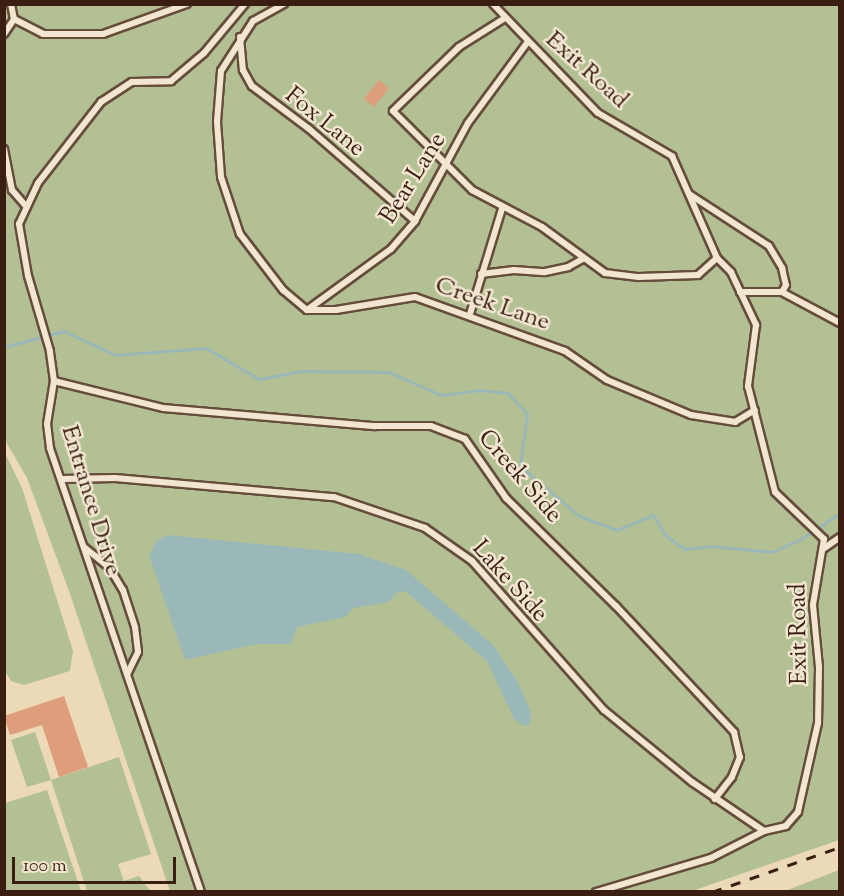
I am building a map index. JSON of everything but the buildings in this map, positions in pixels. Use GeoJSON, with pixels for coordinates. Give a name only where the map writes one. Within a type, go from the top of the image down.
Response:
{"type":"FeatureCollection","features":[{"type":"Feature","properties":{"kind":"lane"},"geometry":{"type":"LineString","coordinates":[[4,34],[14,19],[11,4]]}},
{"type":"Feature","properties":{"kind":"lane"},"geometry":{"type":"LineString","coordinates":[[14,19],[43,34],[103,34],[187,4]]}},
{"type":"Feature","properties":{"kind":"lane","name":"Entrance Drive"},"geometry":{"type":"LineString","coordinates":[[201,891],[62,479],[47,424],[54,381],[51,351],[21,244],[19,224],[25,205],[101,102],[122,85],[171,81],[204,52],[245,4]]}},
{"type":"Feature","properties":{"kind":"lane"},"geometry":{"type":"LineString","coordinates":[[284,4],[253,21],[240,36],[221,71],[217,122],[221,177],[240,234],[283,290],[306,310]]}},
{"type":"Feature","properties":{"kind":"lane","name":"Exit Road"},"geometry":{"type":"LineString","coordinates":[[493,4],[527,43],[598,113],[672,156],[717,258],[731,272],[756,325],[748,386],[775,492],[824,540],[813,605],[819,667],[813,758],[798,812],[786,826],[764,831],[711,858],[596,891]]}},
{"type":"Feature","properties":{"kind":"lane"},"geometry":{"type":"LineString","coordinates":[[505,18],[459,47],[393,111],[472,190],[502,209],[542,227],[604,273],[639,277],[698,274],[717,258]]}},
{"type":"Feature","properties":{"kind":"lane","name":"Fox Lane"},"geometry":{"type":"LineString","coordinates":[[240,36],[243,70],[252,86],[308,128],[415,221]]}},
{"type":"Feature","properties":{"kind":"lane","name":"Bear Lane"},"geometry":{"type":"LineString","coordinates":[[306,310],[391,249],[415,221],[448,164],[468,123],[527,43]]}},
{"type":"Feature","properties":{"kind":"lane"},"geometry":{"type":"LineString","coordinates":[[4,150],[12,190],[25,205]]}},
{"type":"Feature","properties":{"kind":"lane"},"geometry":{"type":"LineString","coordinates":[[688,194],[769,246],[782,268],[786,285],[782,292]]}},
{"type":"Feature","properties":{"kind":"lane"},"geometry":{"type":"LineString","coordinates":[[470,314],[502,209]]}},
{"type":"Feature","properties":{"kind":"lane"},"geometry":{"type":"LineString","coordinates":[[481,274],[514,270],[545,272],[568,267],[584,258]]}},
{"type":"Feature","properties":{"kind":"lane"},"geometry":{"type":"LineString","coordinates":[[740,292],[782,292],[840,322]]}},
{"type":"Feature","properties":{"kind":"lane","name":"Creek Lane"},"geometry":{"type":"LineString","coordinates":[[306,310],[336,310],[415,297],[470,314],[565,351],[616,384],[691,415],[735,422],[755,410]]}},
{"type":"Feature","properties":{"kind":"lane","name":"Creek Side"},"geometry":{"type":"LineString","coordinates":[[54,381],[163,408],[375,426],[431,426],[465,439],[506,498],[616,606],[734,732],[740,757],[732,777],[715,799]]}},
{"type":"Feature","properties":{"kind":"lane","name":"Lake Side"},"geometry":{"type":"LineString","coordinates":[[62,479],[115,478],[334,497],[425,528],[472,561],[604,710],[715,799],[764,831]]}},
{"type":"Feature","properties":{"kind":"lane"},"geometry":{"type":"LineString","coordinates":[[822,549],[840,537]]}},
{"type":"Feature","properties":{"kind":"lane"},"geometry":{"type":"LineString","coordinates":[[84,547],[110,567],[123,590],[135,627],[138,652],[127,675]]}},
{"type":"Feature","properties":{"kind":"green space"},"geometry":{"type":"Polygon","coordinates":[[[5,5],[839,5],[839,840],[692,891],[170,891],[69,591],[27,478],[5,440],[5,5]]]}},
{"type":"Feature","properties":{"kind":"green space"},"geometry":{"type":"Polygon","coordinates":[[[4,451],[22,488],[73,651],[70,671],[24,685],[11,681],[5,671],[4,451]]]}},
{"type":"Feature","properties":{"kind":"green space"},"geometry":{"type":"Polygon","coordinates":[[[35,732],[51,780],[27,787],[11,740],[35,732]]]}},
{"type":"Feature","properties":{"kind":"green space"},"geometry":{"type":"Polygon","coordinates":[[[119,757],[151,854],[118,864],[124,881],[139,876],[150,891],[87,891],[51,780],[119,757]]]}},
{"type":"Feature","properties":{"kind":"green space"},"geometry":{"type":"Polygon","coordinates":[[[47,790],[81,891],[5,891],[5,803],[47,790]]]}},
{"type":"Feature","properties":{"kind":"green space"},"geometry":{"type":"Polygon","coordinates":[[[839,870],[839,891],[785,891],[839,870]]]}},
{"type":"Feature","properties":{"kind":"water"},"geometry":{"type":"Polygon","coordinates":[[[167,535],[359,554],[406,570],[493,645],[517,681],[531,712],[530,724],[524,726],[514,719],[487,661],[405,591],[396,593],[389,602],[353,608],[345,617],[297,627],[291,644],[256,644],[185,660],[149,555],[157,541],[167,535]]]}},
{"type":"Feature","properties":{"kind":"waterway"},"geometry":{"type":"LineString","coordinates":[[4,347],[64,331],[115,355],[206,348],[259,379],[301,371],[389,372],[441,395],[479,390],[508,393],[527,414],[520,466],[579,516],[617,530],[653,515],[665,535],[684,549],[712,546],[772,552],[801,539],[840,513]]}},
{"type":"Feature","properties":{"kind":"railway"},"geometry":{"type":"LineString","coordinates":[[712,892],[840,847]]}}]}
